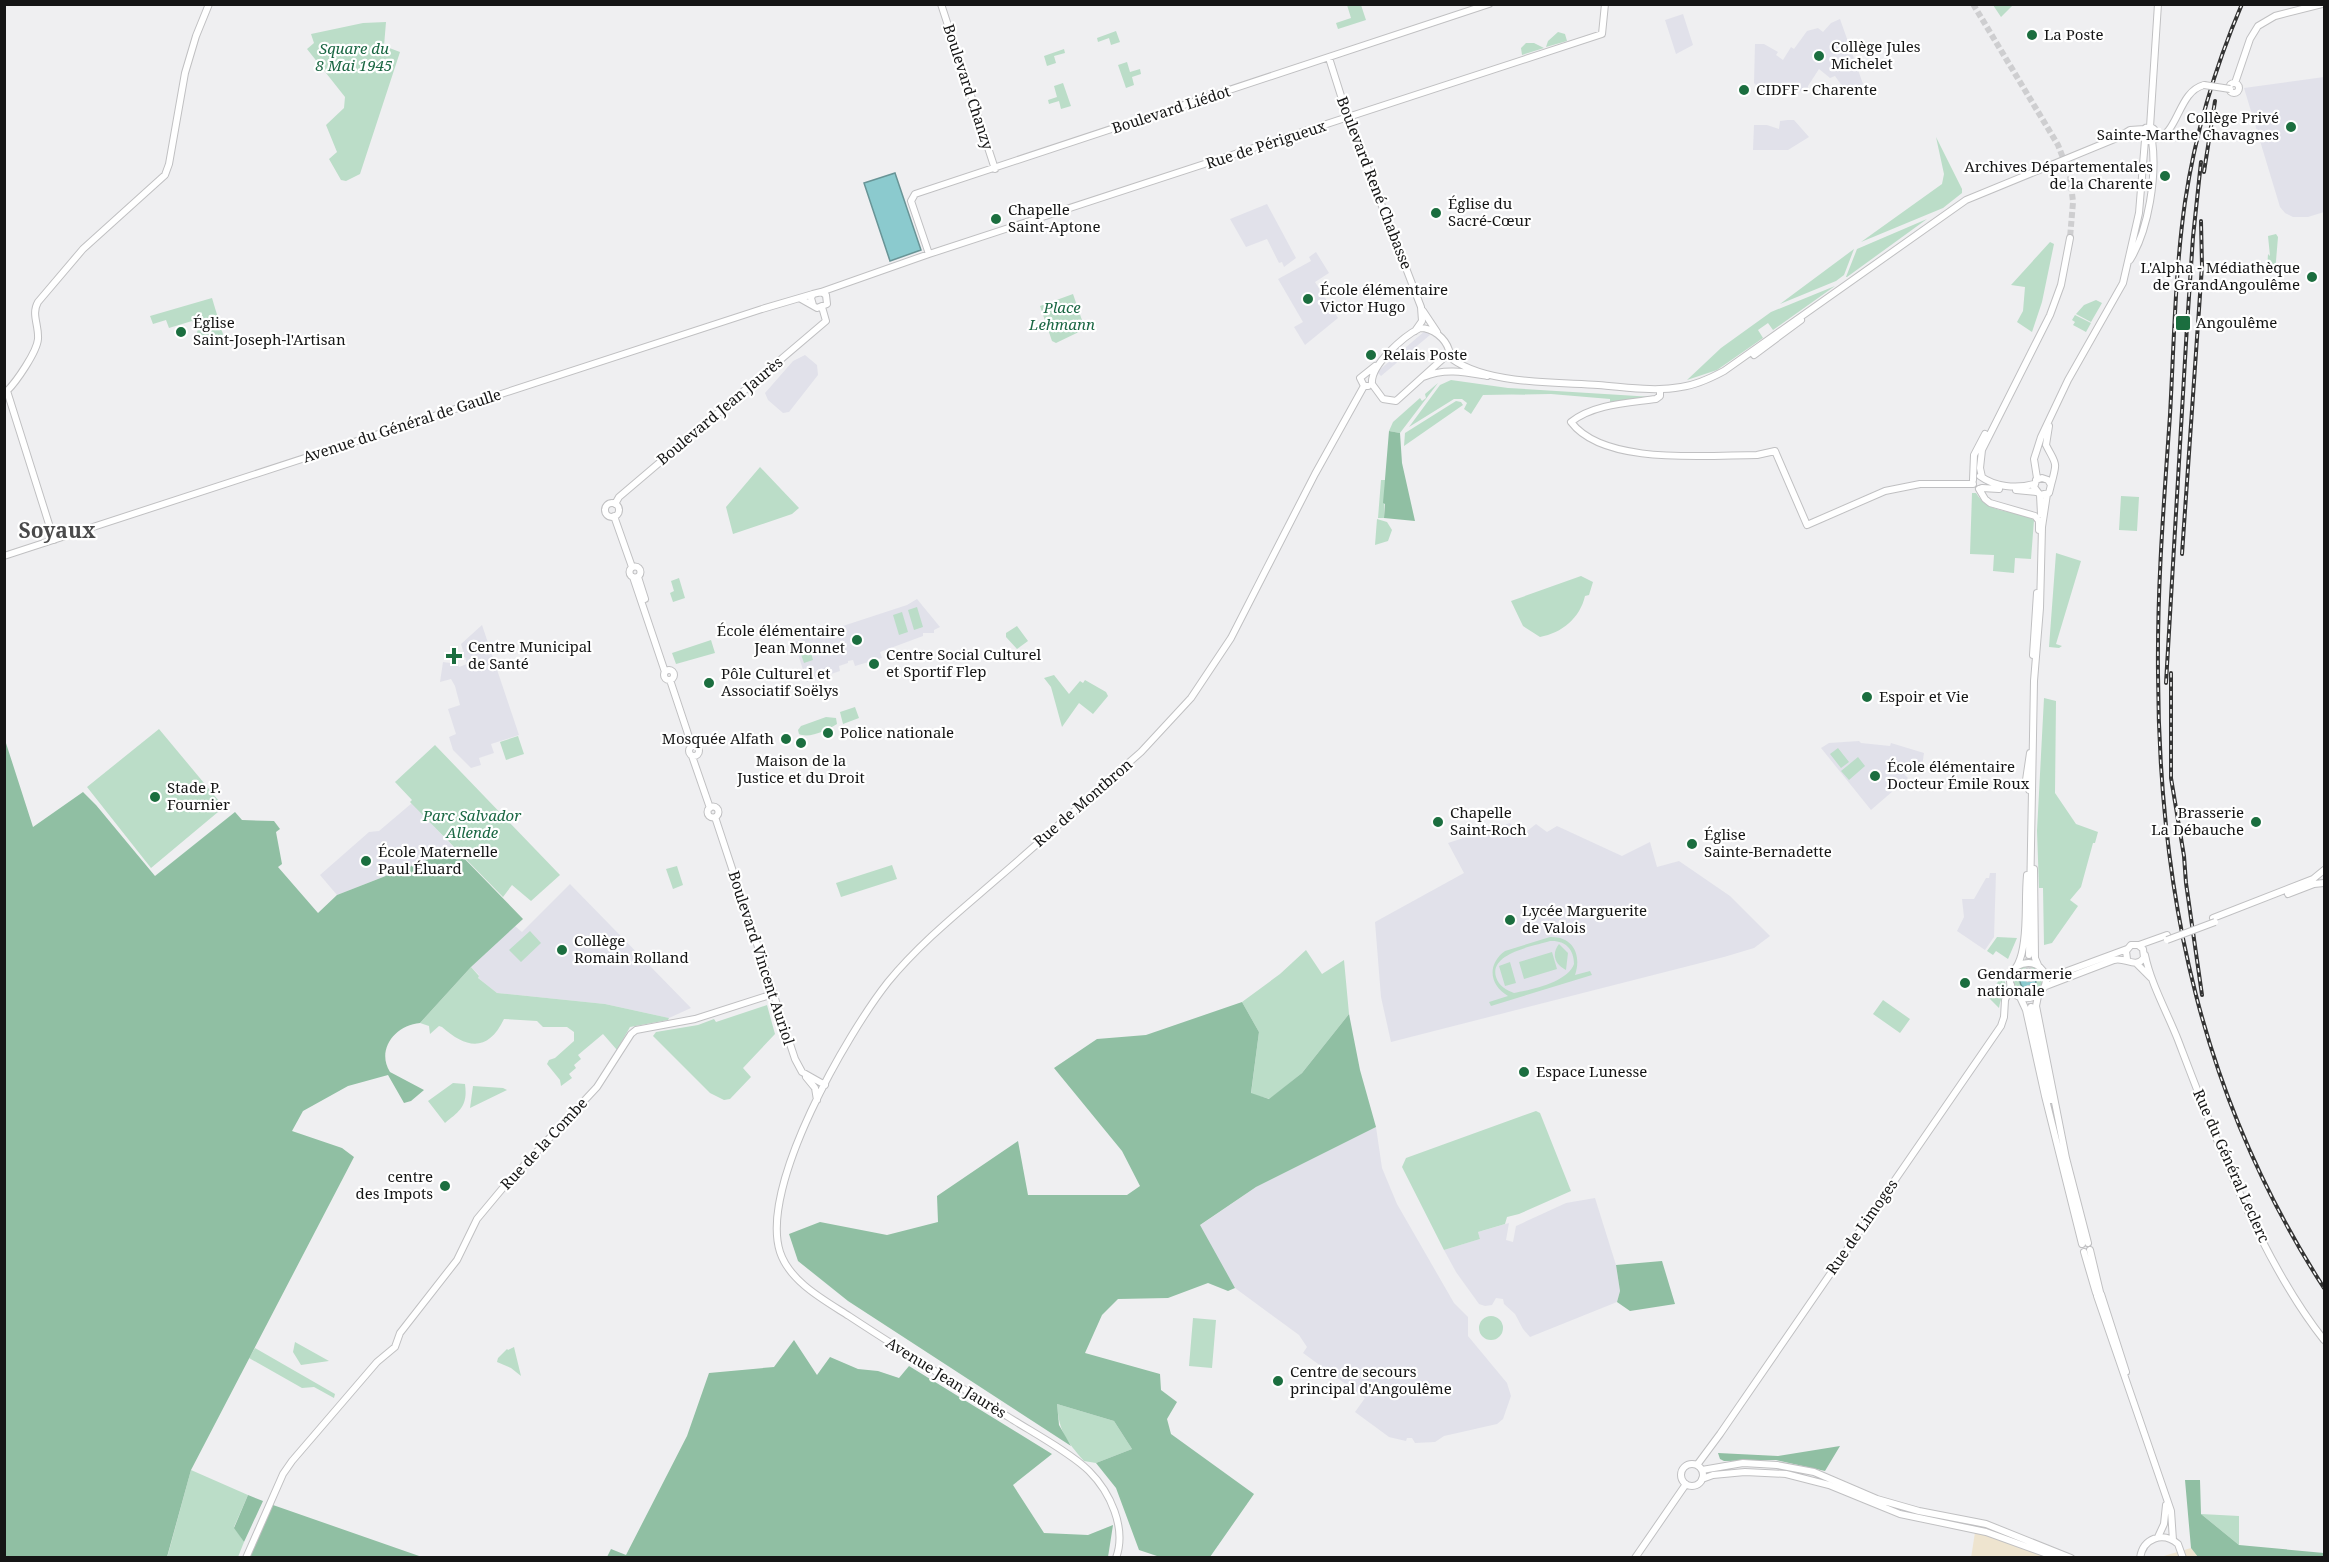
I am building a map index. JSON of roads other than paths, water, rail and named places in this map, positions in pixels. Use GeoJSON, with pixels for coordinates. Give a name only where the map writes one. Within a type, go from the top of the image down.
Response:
{"type":"FeatureCollection","features":[{"type":"Feature","properties":{"kind":"main road"},"geometry":{"type":"LineString","coordinates":[[54,540],[7,391],[14,385],[36,345],[38,334],[35,309],[39,302],[83,249],[165,175],[169,165],[184,73],[209,4]]}},
{"type":"Feature","properties":{"kind":"main road","name":"Boulevard Chanzy"},"geometry":{"type":"LineString","coordinates":[[941,4],[995,169]]}},
{"type":"Feature","properties":{"kind":"main road","name":"Boulevard Liédot"},"geometry":{"type":"LineString","coordinates":[[929,254],[911,201],[912,197],[1489,4]]}},
{"type":"Feature","properties":{"kind":"main road","name":"Rue de Périgueux"},"geometry":{"type":"LineString","coordinates":[[929,254],[1602,34],[1605,4]]}},
{"type":"Feature","properties":{"kind":"main road"},"geometry":{"type":"LineString","coordinates":[[2034,681],[2038,640],[2042,527],[2041,494],[2035,482],[2034,462],[2040,440],[2068,380],[2123,283],[2139,213],[2149,134],[2157,4]]}},
{"type":"Feature","properties":{"kind":"main road"},"geometry":{"type":"LineString","coordinates":[[1423,377],[1452,371],[1531,385],[1660,391],[1696,384],[1724,371],[1966,200],[2117,138],[2149,134],[2160,138],[2168,133],[2171,124],[2192,92],[2204,85],[2229,89],[2230,85],[2235,83],[2252,34],[2262,22],[2275,16],[2322,4]]}},
{"type":"Feature","properties":{"kind":"main road","name":"Boulevard René Chabasse"},"geometry":{"type":"LineString","coordinates":[[1329,58],[1348,118],[1421,307],[1445,342]]}},
{"type":"Feature","properties":{"kind":"main road"},"geometry":{"type":"LineString","coordinates":[[2128,263],[2143,236],[2154,162],[2149,134]]}},
{"type":"Feature","properties":{"kind":"main road"},"geometry":{"type":"LineString","coordinates":[[2040,561],[2037,518],[1990,503],[1985,499],[1981,488],[1983,478],[1980,468],[1982,450],[2053,308],[2065,270],[2070,238]]}},
{"type":"Feature","properties":{"kind":"main road"},"geometry":{"type":"LineString","coordinates":[[813,305],[811,298],[813,294],[929,254]]}},
{"type":"Feature","properties":{"kind":"main road"},"geometry":{"type":"LineString","coordinates":[[800,299],[816,308],[822,307],[827,304],[827,297],[834,286]]}},
{"type":"Feature","properties":{"kind":"main road"},"geometry":{"type":"LineString","coordinates":[[821,292],[827,297]]}},
{"type":"Feature","properties":{"kind":"main road","name":"Avenue du Général de Gaulle"},"geometry":{"type":"LineString","coordinates":[[4,556],[813,294]]}},
{"type":"Feature","properties":{"kind":"main road","name":"Boulevard Jean Jaurès"},"geometry":{"type":"LineString","coordinates":[[615,504],[619,497],[826,321],[822,307]]}},
{"type":"Feature","properties":{"kind":"main road"},"geometry":{"type":"LineString","coordinates":[[1373,387],[1364,386],[1360,378],[1415,331],[1422,321],[1421,307]]}},
{"type":"Feature","properties":{"kind":"main road"},"geometry":{"type":"LineString","coordinates":[[1380,361],[1371,376],[1373,387],[1383,399],[1396,401],[1447,355],[1449,350],[1445,342],[1430,329],[1423,328],[1415,331]]}},
{"type":"Feature","properties":{"kind":"main road"},"geometry":{"type":"LineString","coordinates":[[1447,355],[1463,366],[1516,379],[1660,391]]}},
{"type":"Feature","properties":{"kind":"main road","name":"Rue de Montbron"},"geometry":{"type":"LineString","coordinates":[[780,1197],[788,1168],[825,1085],[865,1013],[889,981],[921,946],[1141,752],[1191,698],[1239,624],[1315,474],[1364,386]]}},
{"type":"Feature","properties":{"kind":"main road"},"geometry":{"type":"LineString","coordinates":[[1660,391],[1660,396],[1656,399],[1612,405],[1579,416],[1571,422],[1581,433],[1627,453],[1757,455],[1776,450],[1807,525],[1885,491],[1920,484],[1973,482],[1981,488],[2041,494],[2051,485],[2055,465],[2054,456],[2046,441],[2050,421]]}},
{"type":"Feature","properties":{"kind":"main road"},"geometry":{"type":"LineString","coordinates":[[1973,482],[1976,448],[2010,396]]}},
{"type":"Feature","properties":{"kind":"main road"},"geometry":{"type":"LineString","coordinates":[[2037,453],[2050,451]]}},
{"type":"Feature","properties":{"kind":"main road"},"geometry":{"type":"LineString","coordinates":[[1973,482],[1978,476],[1995,485],[2024,487],[2044,478],[2051,485]]}},
{"type":"Feature","properties":{"kind":"main road"},"geometry":{"type":"LineString","coordinates":[[610,503],[615,504],[619,511],[614,516],[607,514],[606,508],[610,503]]}},
{"type":"Feature","properties":{"kind":"main road","name":"Boulevard Vincent Auriol"},"geometry":{"type":"LineString","coordinates":[[614,516],[632,567],[629,573],[636,577],[667,671],[665,678],[670,680],[692,746],[688,752],[694,755],[712,807],[708,814],[715,817],[795,1059],[815,1088],[817,1101]]}},
{"type":"Feature","properties":{"kind":"main road"},"geometry":{"type":"LineString","coordinates":[[2029,955],[2034,618],[2039,584]]}},
{"type":"Feature","properties":{"kind":"main road"},"geometry":{"type":"LineString","coordinates":[[2030,833],[2034,867],[2036,958],[2038,965],[2045,973],[2046,986]]}},
{"type":"Feature","properties":{"kind":"main road"},"geometry":{"type":"LineString","coordinates":[[2030,833],[2024,942],[2017,966],[2012,973],[2010,985],[2026,1010],[2099,1294],[2173,1520],[2173,1540],[2181,1550],[2183,1557]]}},
{"type":"Feature","properties":{"kind":"main road"},"geometry":{"type":"LineString","coordinates":[[2325,870],[2325,876]]}},
{"type":"Feature","properties":{"kind":"main road"},"geometry":{"type":"LineString","coordinates":[[2137,963],[2153,945],[2167,938],[2274,897],[2315,878],[2325,870]]}},
{"type":"Feature","properties":{"kind":"main road"},"geometry":{"type":"LineString","coordinates":[[2274,897],[2314,884],[2325,883]]}},
{"type":"Feature","properties":{"kind":"main road"},"geometry":{"type":"LineString","coordinates":[[2045,973],[2062,973],[2133,945],[2167,938]]}},
{"type":"Feature","properties":{"kind":"main road"},"geometry":{"type":"LineString","coordinates":[[2139,945],[2144,954]]}},
{"type":"Feature","properties":{"kind":"main road"},"geometry":{"type":"LineString","coordinates":[[2127,949],[2127,959]]}},
{"type":"Feature","properties":{"kind":"main road","name":"Rue du Général Leclerc"},"geometry":{"type":"LineString","coordinates":[[2144,954],[2249,1212],[2285,1279],[2325,1340]]}},
{"type":"Feature","properties":{"kind":"main road"},"geometry":{"type":"LineString","coordinates":[[2053,1113],[2036,1006],[2038,996],[2046,986],[2119,958],[2137,963],[2155,983]]}},
{"type":"Feature","properties":{"kind":"main road"},"geometry":{"type":"LineString","coordinates":[[2017,966],[2025,963],[2038,965]]}},
{"type":"Feature","properties":{"kind":"main road","name":"Rue de Limoges"},"geometry":{"type":"LineString","coordinates":[[1700,1468],[1714,1443],[2000,1027],[2004,1019],[2005,1000],[2010,985]]}},
{"type":"Feature","properties":{"kind":"main road","name":"Rue de la Combe"},"geometry":{"type":"LineString","coordinates":[[246,1557],[283,1474],[382,1357],[395,1347],[400,1333],[457,1260],[477,1219],[509,1181],[597,1087],[636,1030],[695,1019],[773,994]]}},
{"type":"Feature","properties":{"kind":"main road"},"geometry":{"type":"LineString","coordinates":[[2019,996],[2029,999],[2038,996]]}},
{"type":"Feature","properties":{"kind":"main road","name":"Rue de Limoges"},"geometry":{"type":"LineString","coordinates":[[2004,1010],[2008,1002],[2019,996]]}},
{"type":"Feature","properties":{"kind":"main road"},"geometry":{"type":"LineString","coordinates":[[2031,1007],[2053,1113]]}},
{"type":"Feature","properties":{"kind":"main road"},"geometry":{"type":"LineString","coordinates":[[802,1072],[825,1085]]}},
{"type":"Feature","properties":{"kind":"main road","name":"Avenue Jean Jaurès"},"geometry":{"type":"LineString","coordinates":[[780,1197],[777,1227],[780,1249],[786,1264],[804,1284],[876,1334],[1017,1422],[1088,1470],[1106,1492],[1118,1524],[1119,1550],[1116,1557]]}},
{"type":"Feature","properties":{"kind":"main road"},"geometry":{"type":"LineString","coordinates":[[2058,1557],[1986,1532],[1900,1514],[1829,1485],[1786,1474],[1745,1472],[1713,1475],[1702,1479],[1695,1486],[1686,1484],[1681,1478],[1682,1471],[1686,1465],[1700,1468],[1743,1463],[1777,1465],[1814,1472],[1877,1499],[1919,1511],[1986,1524],[2071,1557]]}},
{"type":"Feature","properties":{"kind":"main road"},"geometry":{"type":"LineString","coordinates":[[1700,1468],[1702,1479]]}},
{"type":"Feature","properties":{"kind":"main road"},"geometry":{"type":"LineString","coordinates":[[1635,1557],[1686,1484]]}},
{"type":"Feature","properties":{"kind":"main road"},"geometry":{"type":"LineString","coordinates":[[2158,1537],[2164,1524],[2166,1501]]}},
{"type":"Feature","properties":{"kind":"main road"},"geometry":{"type":"LineString","coordinates":[[2139,1557],[2146,1543],[2158,1537],[2173,1540]]}},
{"type":"Feature","properties":{"kind":"water"},"geometry":{"type":"Polygon","coordinates":[[[895,173],[921,250],[890,261],[864,183],[895,173]]]}},
{"type":"Feature","properties":{"kind":"water"},"geometry":{"type":"Polygon","coordinates":[[[2025,973],[2031,973],[2036,981],[2034,987],[2025,989],[2020,984],[2020,978],[2025,973]]]}},
{"type":"Feature","properties":{"kind":"tunnel"},"geometry":{"type":"LineString","coordinates":[[1973,4],[2058,145],[2070,176],[2073,202],[2070,238]]}},
{"type":"Feature","properties":{"kind":"tunnel"},"geometry":{"type":"LineString","coordinates":[[2028,958],[2031,1007]]}},
{"type":"Feature","properties":{"kind":"railway"},"geometry":{"type":"LineString","coordinates":[[2242,4],[2223,52],[2200,127],[2189,177],[2182,228],[2160,576],[2158,641],[2160,757],[2167,837],[2179,916],[2196,994],[2218,1069],[2247,1144],[2282,1216],[2324,1288]]}},
{"type":"Feature","properties":{"kind":"railway"},"geometry":{"type":"LineString","coordinates":[[2204,172],[2215,101]]}},
{"type":"Feature","properties":{"kind":"railway"},"geometry":{"type":"LineString","coordinates":[[2166,683],[2187,326],[2201,162]]}},
{"type":"Feature","properties":{"kind":"railway"},"geometry":{"type":"LineString","coordinates":[[2182,554],[2202,266],[2201,221]]}},
{"type":"Feature","properties":{"kind":"railway"},"geometry":{"type":"LineString","coordinates":[[2171,673],[2171,778],[2184,856],[2202,995]]}},
{"type":"Feature","properties":{"kind":"place","name":"La Poste"},"geometry":{"type":"Point","coordinates":[2032,35]}},
{"type":"Feature","properties":{"kind":"place","name":"Collège Jules Michelet"},"geometry":{"type":"Point","coordinates":[1819,56]}},
{"type":"Feature","properties":{"kind":"place","name":"CIDFF - Charente"},"geometry":{"type":"Point","coordinates":[1744,90]}},
{"type":"Feature","properties":{"kind":"place","name":"Collège Privé Sainte-Marthe Chavagnes"},"geometry":{"type":"Point","coordinates":[2291,127]}},
{"type":"Feature","properties":{"kind":"place","name":"Archives Départementales de la Charente"},"geometry":{"type":"Point","coordinates":[2165,176]}},
{"type":"Feature","properties":{"kind":"place","name":"Église du Sacré-Cœur"},"geometry":{"type":"Point","coordinates":[1436,213]}},
{"type":"Feature","properties":{"kind":"place","name":"Chapelle Saint-Aptone"},"geometry":{"type":"Point","coordinates":[996,219]}},
{"type":"Feature","properties":{"kind":"place","name":"L'Alpha - Médiathèque de GrandAngoulême"},"geometry":{"type":"Point","coordinates":[2312,277]}},
{"type":"Feature","properties":{"kind":"place","name":"École élémentaire Victor Hugo"},"geometry":{"type":"Point","coordinates":[1308,299]}},
{"type":"Feature","properties":{"kind":"place","name":"Angoulême"},"geometry":{"type":"Point","coordinates":[2183,323]}},
{"type":"Feature","properties":{"kind":"place","name":"Église Saint-Joseph-l'Artisan"},"geometry":{"type":"Point","coordinates":[181,332]}},
{"type":"Feature","properties":{"kind":"place","name":"Relais Poste"},"geometry":{"type":"Point","coordinates":[1371,355]}},
{"type":"Feature","properties":{"kind":"place","name":"École élémentaire Jean Monnet"},"geometry":{"type":"Point","coordinates":[857,640]}},
{"type":"Feature","properties":{"kind":"place","name":"Centre Municipal de Santé"},"geometry":{"type":"Point","coordinates":[454,656]}},
{"type":"Feature","properties":{"kind":"place","name":"Centre Social Culturel et Sportif Flep"},"geometry":{"type":"Point","coordinates":[874,664]}},
{"type":"Feature","properties":{"kind":"place","name":"Pôle Culturel et Associatif Soëlys"},"geometry":{"type":"Point","coordinates":[709,683]}},
{"type":"Feature","properties":{"kind":"place","name":"Espoir et Vie"},"geometry":{"type":"Point","coordinates":[1867,697]}},
{"type":"Feature","properties":{"kind":"place","name":"Police nationale"},"geometry":{"type":"Point","coordinates":[828,733]}},
{"type":"Feature","properties":{"kind":"place","name":"Mosquée Alfath"},"geometry":{"type":"Point","coordinates":[786,739]}},
{"type":"Feature","properties":{"kind":"place","name":"Maison de la Justice et du Droit"},"geometry":{"type":"Point","coordinates":[801,743]}},
{"type":"Feature","properties":{"kind":"place","name":"École élémentaire Docteur Émile Roux"},"geometry":{"type":"Point","coordinates":[1875,776]}},
{"type":"Feature","properties":{"kind":"place","name":"Stade P. Fournier"},"geometry":{"type":"Point","coordinates":[155,797]}},
{"type":"Feature","properties":{"kind":"place","name":"Chapelle Saint-Roch"},"geometry":{"type":"Point","coordinates":[1438,822]}},
{"type":"Feature","properties":{"kind":"place","name":"Brasserie La Débauche"},"geometry":{"type":"Point","coordinates":[2256,822]}},
{"type":"Feature","properties":{"kind":"place","name":"Église Sainte-Bernadette"},"geometry":{"type":"Point","coordinates":[1692,844]}},
{"type":"Feature","properties":{"kind":"place","name":"École Maternelle Paul Éluard"},"geometry":{"type":"Point","coordinates":[366,861]}},
{"type":"Feature","properties":{"kind":"place","name":"Lycée Marguerite de Valois"},"geometry":{"type":"Point","coordinates":[1510,920]}},
{"type":"Feature","properties":{"kind":"place","name":"Collège Romain Rolland"},"geometry":{"type":"Point","coordinates":[562,950]}},
{"type":"Feature","properties":{"kind":"place","name":"Gendarmerie nationale"},"geometry":{"type":"Point","coordinates":[1965,983]}},
{"type":"Feature","properties":{"kind":"place","name":"Espace Lunesse"},"geometry":{"type":"Point","coordinates":[1524,1072]}},
{"type":"Feature","properties":{"kind":"place","name":"centre des Impots"},"geometry":{"type":"Point","coordinates":[445,1186]}},
{"type":"Feature","properties":{"kind":"place","name":"Centre de secours principal d'Angoulême"},"geometry":{"type":"Point","coordinates":[1278,1381]}},
{"type":"Feature","properties":{"kind":"district","name":"Soyaux"},"geometry":{"type":"Point","coordinates":[57,531]}},
{"type":"Feature","properties":{"kind":"park label","name":"Square du 8 Mai 1945"},"geometry":{"type":"Point","coordinates":[354,58]}},
{"type":"Feature","properties":{"kind":"park label","name":"Place Lehmann"},"geometry":{"type":"Point","coordinates":[1062,316]}},
{"type":"Feature","properties":{"kind":"park label","name":"Parc Salvador Allende"},"geometry":{"type":"Point","coordinates":[472,824]}}]}
